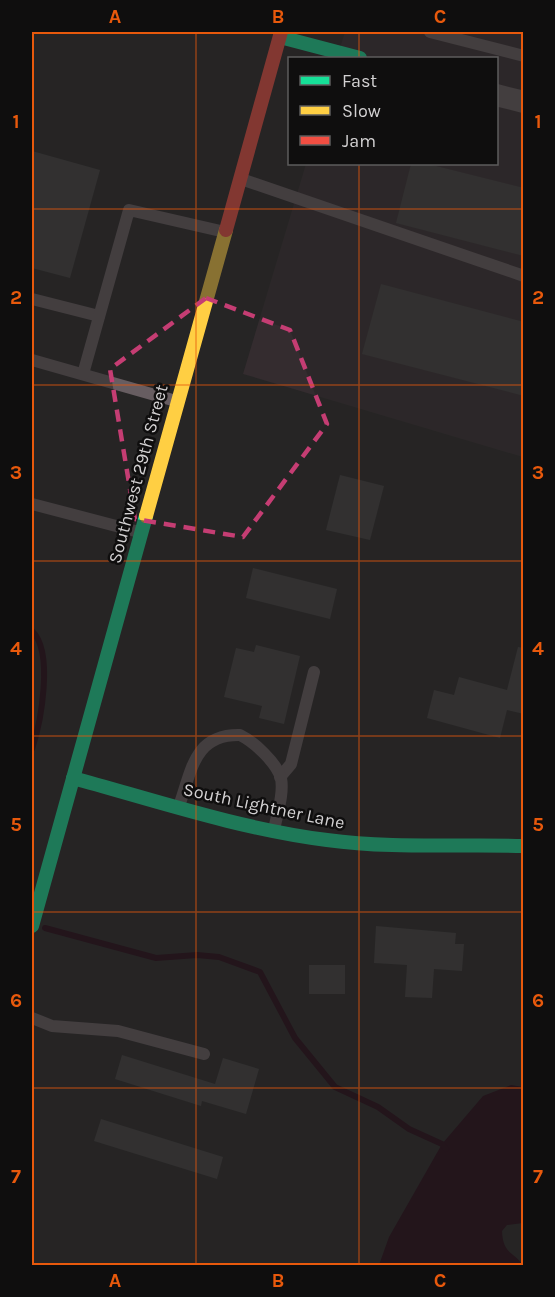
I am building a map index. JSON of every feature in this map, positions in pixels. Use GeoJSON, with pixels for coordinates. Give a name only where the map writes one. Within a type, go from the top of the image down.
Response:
{"type":"FeatureCollection","features":[{"type":"Feature","properties":{"kind":"street"},"geometry":{"type":"LineString","coordinates":[[280,34],[357,57]]}},
{"type":"Feature","properties":{"kind":"street","name":"Southwest 29th Street"},"geometry":{"type":"LineString","coordinates":[[32,927],[176,401],[280,34]]}},
{"type":"Feature","properties":{"kind":"street"},"geometry":{"type":"LineString","coordinates":[[498,96],[524,102]]}},
{"type":"Feature","properties":{"kind":"street","name":"South Lightner Lane"},"geometry":{"type":"LineString","coordinates":[[73,778],[274,830],[355,844],[524,846]]}},
{"type":"Feature","properties":{"kind":"lane"},"geometry":{"type":"LineString","coordinates":[[430,32],[524,56]]}},
{"type":"Feature","properties":{"kind":"lane"},"geometry":{"type":"LineString","coordinates":[[240,179],[524,276]]}},
{"type":"Feature","properties":{"kind":"lane"},"geometry":{"type":"LineString","coordinates":[[83,374],[129,210],[225,232]]}},
{"type":"Feature","properties":{"kind":"lane"},"geometry":{"type":"LineString","coordinates":[[32,299],[99,316]]}},
{"type":"Feature","properties":{"kind":"lane"},"geometry":{"type":"LineString","coordinates":[[32,360],[176,401]]}},
{"type":"Feature","properties":{"kind":"lane"},"geometry":{"type":"LineString","coordinates":[[32,504],[140,533]]}},
{"type":"Feature","properties":{"kind":"lane"},"geometry":{"type":"LineString","coordinates":[[280,777],[291,764],[314,672]]}},
{"type":"Feature","properties":{"kind":"lane"},"geometry":{"type":"LineString","coordinates":[[179,807],[196,760],[212,739],[240,735],[253,742],[280,777],[281,790],[274,830]]}},
{"type":"Feature","properties":{"kind":"lane"},"geometry":{"type":"LineString","coordinates":[[32,1018],[52,1026],[118,1031],[204,1054]]}},
{"type":"Feature","properties":{"kind":"highlighted area"},"geometry":{"type":"Polygon","coordinates":[[[206,298],[290,330],[327,424],[243,537],[135,519],[110,369],[206,298]]]}},
{"type":"Feature","properties":{"kind":"shaded area"},"geometry":{"type":"Polygon","coordinates":[[[345,32],[523,32],[523,457],[243,374],[306,165],[498,165],[498,57],[337,57],[345,32]]]}},
{"type":"Feature","properties":{"kind":"shaded area"},"geometry":{"type":"Polygon","coordinates":[[[511,1085],[523,1087],[523,1223],[507,1225],[502,1231],[506,1248],[523,1265],[379,1265],[389,1237],[442,1144],[483,1096],[511,1085]]]}},
{"type":"Feature","properties":{"kind":"building"},"geometry":{"type":"Polygon","coordinates":[[[32,151],[100,170],[70,278],[32,268],[32,151]]]}},
{"type":"Feature","properties":{"kind":"building"},"geometry":{"type":"Polygon","coordinates":[[[411,165],[432,165],[524,188],[524,256],[396,223],[411,165]]]}},
{"type":"Feature","properties":{"kind":"building"},"geometry":{"type":"Polygon","coordinates":[[[381,284],[524,322],[524,396],[362,354],[381,284]]]}},
{"type":"Feature","properties":{"kind":"building"},"geometry":{"type":"Polygon","coordinates":[[[340,475],[384,486],[370,540],[326,530],[340,475]]]}},
{"type":"Feature","properties":{"kind":"building"},"geometry":{"type":"Polygon","coordinates":[[[253,568],[337,589],[330,619],[246,598],[253,568]]]}},
{"type":"Feature","properties":{"kind":"building"},"geometry":{"type":"Polygon","coordinates":[[[256,645],[300,656],[284,724],[259,718],[262,706],[224,697],[236,648],[254,652],[256,645]]]}},
{"type":"Feature","properties":{"kind":"building"},"geometry":{"type":"Polygon","coordinates":[[[518,647],[524,648],[524,714],[507,710],[500,738],[427,718],[434,690],[454,695],[459,677],[507,690],[518,647]]]}},
{"type":"Feature","properties":{"kind":"building"},"geometry":{"type":"Polygon","coordinates":[[[376,926],[456,933],[455,944],[464,944],[462,971],[434,969],[432,998],[405,997],[407,965],[374,963],[376,926]]]}},
{"type":"Feature","properties":{"kind":"building"},"geometry":{"type":"Polygon","coordinates":[[[309,965],[345,965],[345,994],[309,994],[309,965]]]}},
{"type":"Feature","properties":{"kind":"building"},"geometry":{"type":"Polygon","coordinates":[[[122,1055],[215,1084],[223,1058],[259,1069],[246,1114],[202,1101],[201,1106],[115,1079],[122,1055]]]}},
{"type":"Feature","properties":{"kind":"building"},"geometry":{"type":"Polygon","coordinates":[[[101,1119],[223,1157],[217,1179],[94,1141],[101,1119]]]}},
{"type":"Feature","properties":{"kind":"waterway"},"geometry":{"type":"LineString","coordinates":[[32,631],[39,641],[44,670],[42,705],[32,749]]}},
{"type":"Feature","properties":{"kind":"waterway"},"geometry":{"type":"LineString","coordinates":[[45,928],[156,958],[197,955],[219,957],[260,972],[295,1038],[335,1087],[378,1107],[409,1129],[442,1144],[446,1149]]}},
{"type":"Feature","properties":{"kind":"traffic: fast"},"geometry":{"type":"LineString","coordinates":[[280,37],[356,57]]}},
{"type":"Feature","properties":{"kind":"traffic: fast"},"geometry":{"type":"LineString","coordinates":[[32,926],[146,516]]}},
{"type":"Feature","properties":{"kind":"traffic: fast"},"geometry":{"type":"LineString","coordinates":[[73,778],[262,829],[327,840],[425,846],[524,846]]}},
{"type":"Feature","properties":{"kind":"traffic: slow"},"geometry":{"type":"LineString","coordinates":[[146,516],[226,230]]}},
{"type":"Feature","properties":{"kind":"traffic: jam"},"geometry":{"type":"LineString","coordinates":[[226,230],[281,32]]}}]}
